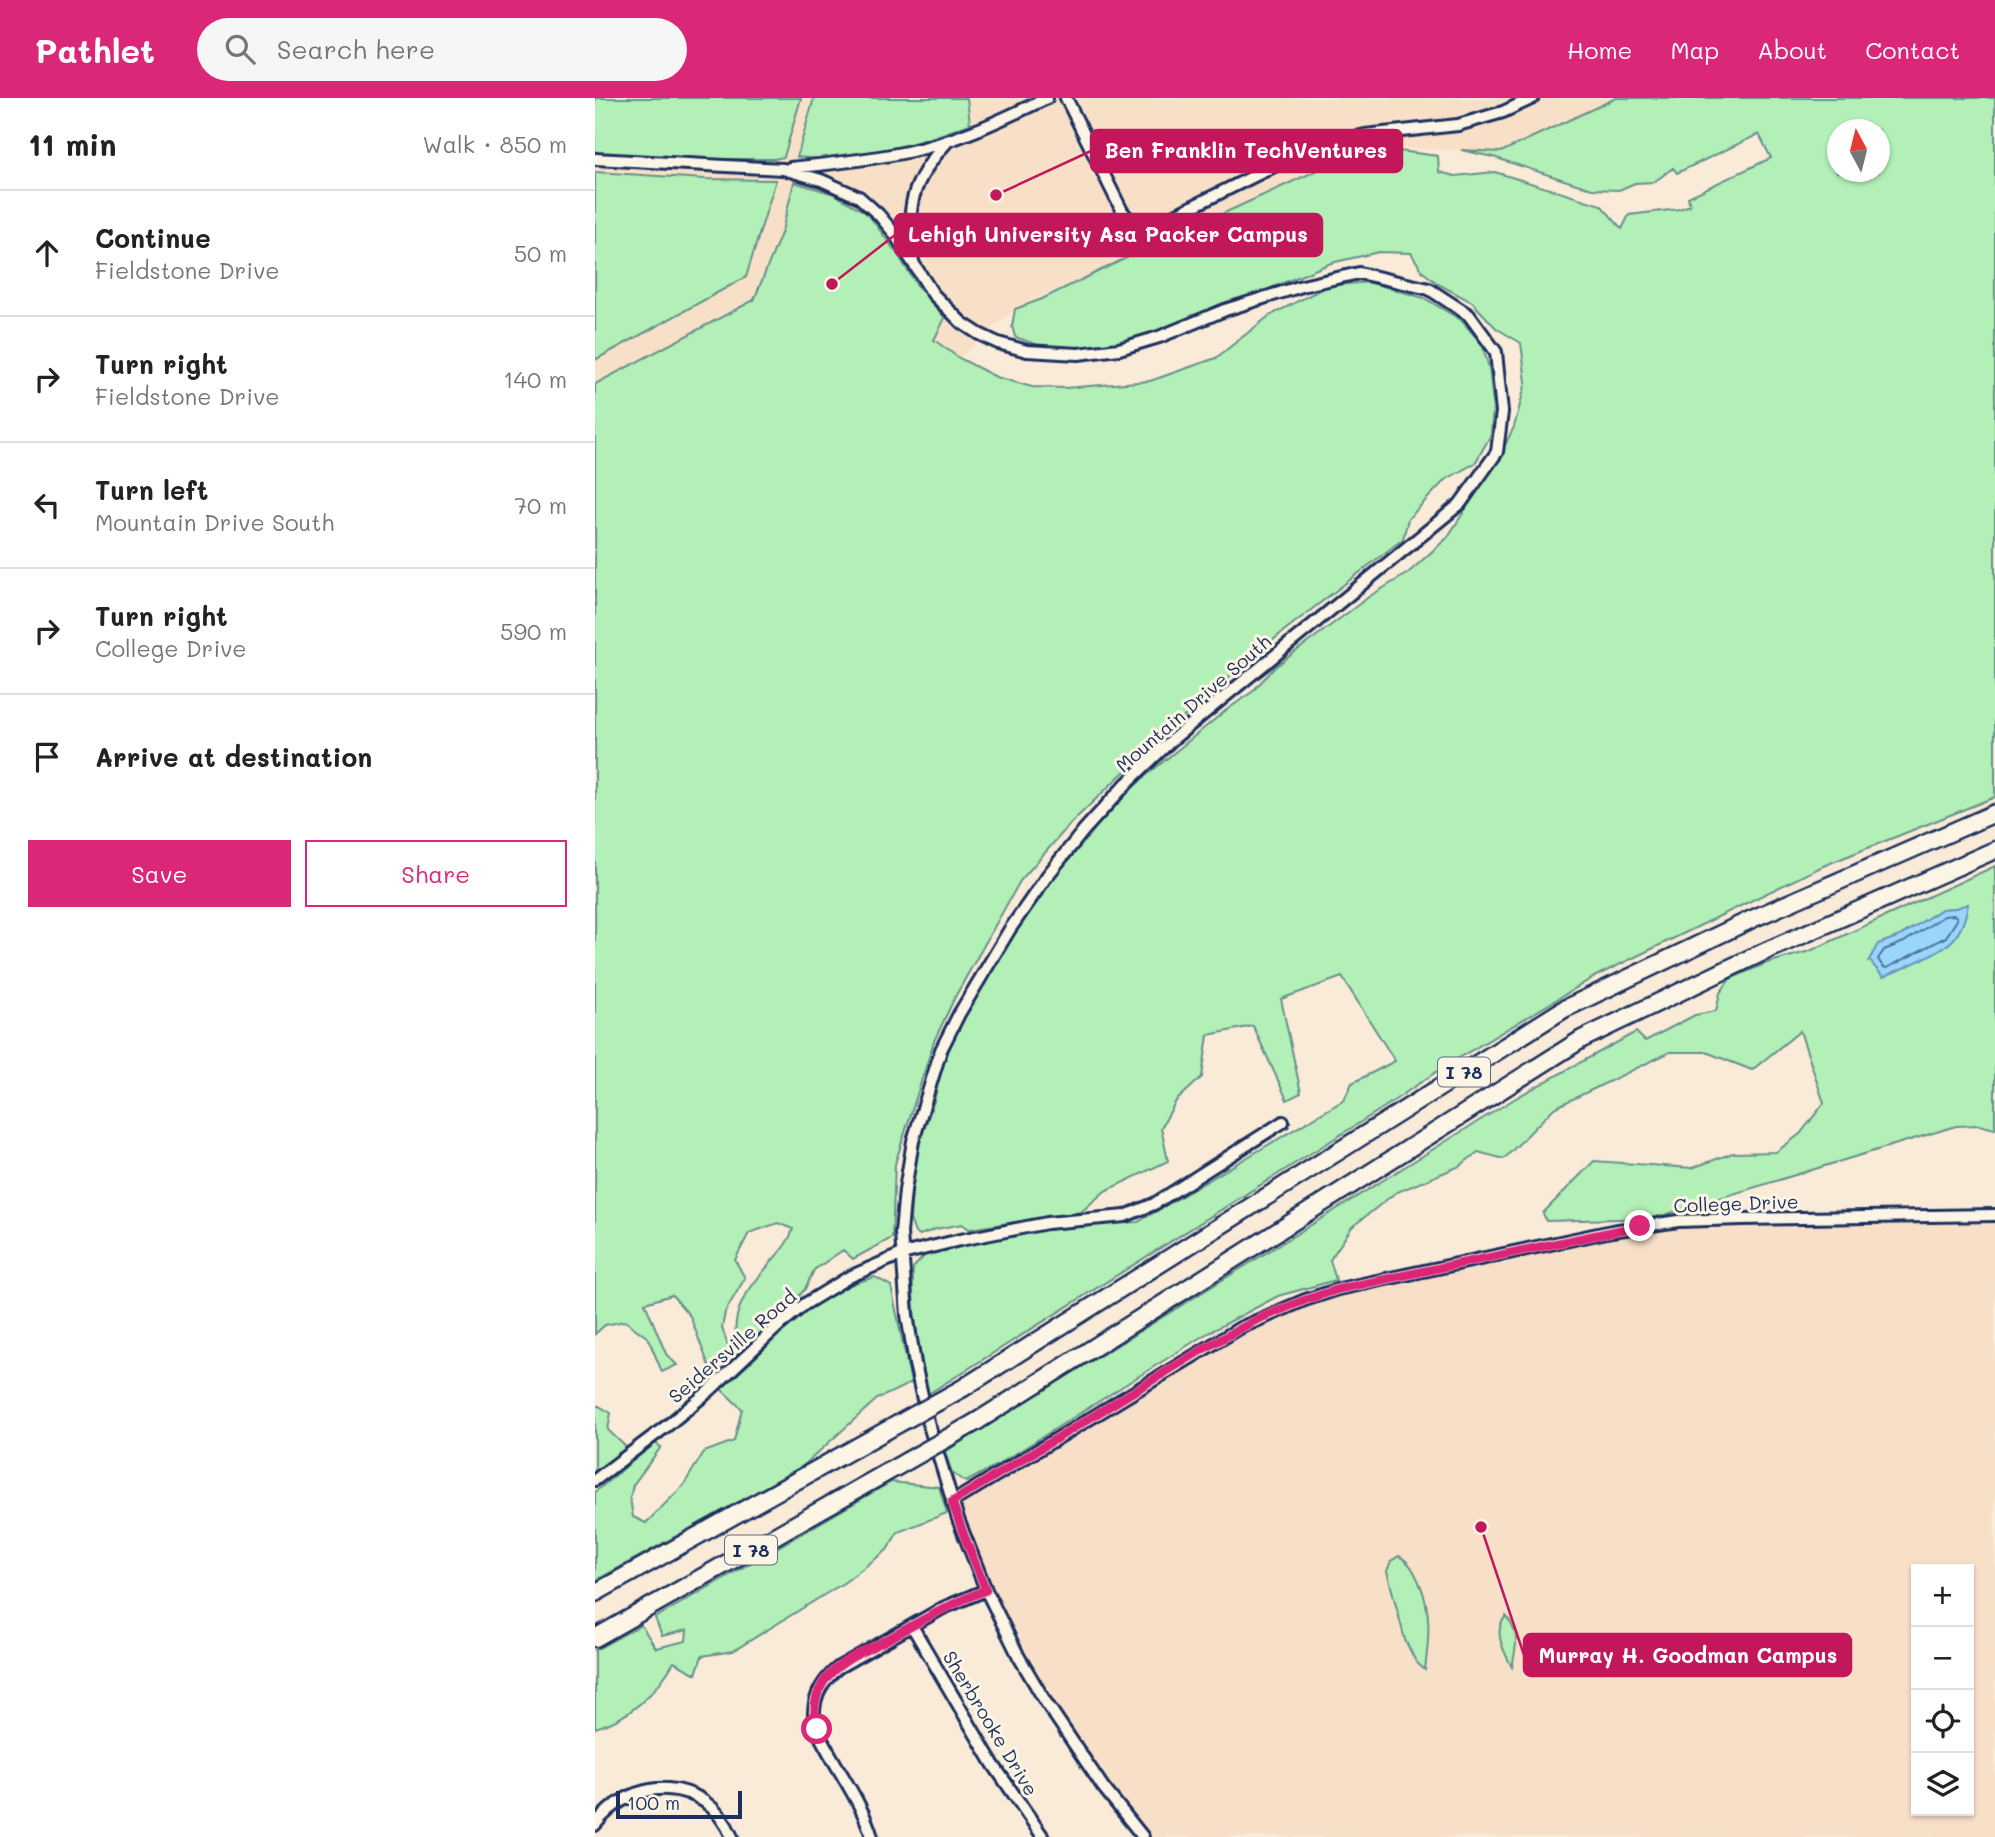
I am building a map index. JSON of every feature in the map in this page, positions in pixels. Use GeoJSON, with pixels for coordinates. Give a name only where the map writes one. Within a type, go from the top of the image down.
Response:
{"type":"FeatureCollection","features":[{"type":"Feature","properties":{"kind":"highway","name":"I 78"},"geometry":{"type":"LineString","coordinates":[[595,1593],[963,1388],[1564,1009],[1752,919],[1995,813]]}},
{"type":"Feature","properties":{"kind":"highway","name":"I 78"},"geometry":{"type":"LineString","coordinates":[[595,1638],[976,1422],[1582,1039],[1759,954],[1995,850]]}},
{"type":"Feature","properties":{"kind":"street"},"geometry":{"type":"LineString","coordinates":[[783,169],[908,152],[949,140],[1013,115],[1047,98]]}},
{"type":"Feature","properties":{"kind":"street"},"geometry":{"type":"LineString","coordinates":[[1066,98],[1122,211],[1133,223],[1147,227],[1313,147],[1365,135],[1458,125],[1503,112],[1533,98]]}},
{"type":"Feature","properties":{"kind":"street","name":"Mountain Drive South"},"geometry":{"type":"LineString","coordinates":[[914,264],[909,217],[916,186],[922,173],[949,140]]}},
{"type":"Feature","properties":{"kind":"street"},"geometry":{"type":"LineString","coordinates":[[908,152],[922,173]]}},
{"type":"Feature","properties":{"kind":"street","name":"Mountain Drive South"},"geometry":{"type":"LineString","coordinates":[[595,159],[783,169],[821,180],[859,197],[879,215],[894,233],[933,294],[962,323],[998,343],[1027,351],[1078,354],[1119,349],[1159,337],[1225,310],[1302,286],[1359,273],[1429,289],[1469,314],[1496,352],[1502,412],[1497,452],[1459,504],[1219,700],[1126,783],[1084,830],[1010,929],[959,1014],[941,1049],[913,1141],[901,1233],[907,1315],[932,1440],[952,1502],[986,1590],[1045,1701],[1103,1787],[1143,1837]]}},
{"type":"Feature","properties":{"kind":"street","name":"Seidersville Road"},"geometry":{"type":"LineString","coordinates":[[595,1480],[709,1391],[805,1304],[849,1277],[902,1254],[1025,1227],[1125,1216],[1137,1212],[1154,1204],[1283,1122]]}},
{"type":"Feature","properties":{"kind":"street","name":"College Drive"},"geometry":{"type":"LineString","coordinates":[[952,1502],[1240,1328],[1305,1300],[1339,1289],[1612,1231],[1678,1221],[1995,1216]]}},
{"type":"Feature","properties":{"kind":"street"},"geometry":{"type":"LineString","coordinates":[[871,1837],[857,1802],[817,1729],[815,1703],[823,1683],[839,1667],[943,1608],[986,1590]]}},
{"type":"Feature","properties":{"kind":"street","name":"Sherbrooke Drive"},"geometry":{"type":"LineString","coordinates":[[912,1626],[993,1765],[1043,1837]]}},
{"type":"Feature","properties":{"kind":"street"},"geometry":{"type":"LineString","coordinates":[[595,1825],[609,1808],[629,1795],[667,1788],[694,1796],[710,1806],[732,1837]]}},
{"type":"Feature","properties":{"kind":"shaded area"},"geometry":{"type":"Polygon","coordinates":[[[595,98],[1616,98],[1501,152],[1368,147],[1015,309],[959,358],[921,332],[595,426],[595,98]]]}},
{"type":"Feature","properties":{"kind":"shaded area"},"geometry":{"type":"Polygon","coordinates":[[[1995,1222],[1995,1837],[1150,1837],[1098,1771],[1040,1681],[1002,1612],[972,1542],[961,1511],[964,1503],[1205,1356],[1289,1312],[1318,1301],[1605,1239],[1701,1225],[1995,1222]]]}},
{"type":"Feature","properties":{"kind":"green space"},"geometry":{"type":"Polygon","coordinates":[[[595,98],[801,98],[784,157],[677,159],[595,153],[595,98]]]}},
{"type":"Feature","properties":{"kind":"green space"},"geometry":{"type":"Polygon","coordinates":[[[814,98],[967,98],[970,124],[908,145],[862,155],[797,157],[814,98]]]}},
{"type":"Feature","properties":{"kind":"green space"},"geometry":{"type":"Polygon","coordinates":[[[1616,98],[1995,98],[1995,797],[1823,866],[1596,976],[1442,1068],[1383,1108],[928,1394],[913,1300],[913,1268],[926,1254],[1061,1226],[1138,1222],[1344,1100],[1352,1083],[1395,1061],[1342,977],[1281,999],[1301,1093],[1287,1100],[1253,1026],[1208,1035],[1202,1077],[1176,1101],[1161,1128],[1168,1161],[1105,1191],[1081,1212],[969,1229],[962,1224],[920,1235],[915,1233],[910,1219],[913,1174],[943,1061],[974,999],[1019,925],[1047,886],[1107,814],[1142,779],[1252,692],[1275,667],[1370,596],[1408,573],[1447,538],[1498,459],[1514,427],[1526,382],[1521,343],[1496,328],[1472,302],[1438,284],[1423,272],[1411,253],[1379,252],[1331,263],[1225,307],[1115,345],[1075,350],[1038,345],[1015,337],[1012,326],[1015,309],[1042,299],[1368,147],[1438,156],[1439,172],[1455,176],[1495,172],[1601,205],[1622,229],[1629,215],[1679,209],[1690,205],[1688,197],[1771,158],[1759,134],[1677,173],[1673,168],[1654,182],[1635,183],[1619,190],[1592,189],[1493,157],[1461,150],[1501,152],[1616,98]]]}},
{"type":"Feature","properties":{"kind":"green space"},"geometry":{"type":"Polygon","coordinates":[[[595,172],[705,179],[776,180],[746,277],[595,360],[595,172]]]}},
{"type":"Feature","properties":{"kind":"green space"},"geometry":{"type":"Polygon","coordinates":[[[794,182],[834,194],[868,214],[918,287],[945,318],[934,340],[959,358],[996,377],[1032,387],[1065,388],[1150,381],[1216,358],[1269,316],[1327,286],[1369,282],[1424,298],[1461,320],[1482,344],[1489,368],[1493,404],[1491,435],[1475,463],[1445,480],[1408,519],[1403,539],[1285,630],[1210,693],[1071,823],[1020,881],[955,997],[934,1041],[895,1164],[892,1238],[853,1259],[843,1250],[814,1270],[805,1289],[783,1315],[748,1345],[736,1340],[739,1309],[754,1283],[786,1244],[793,1229],[778,1223],[749,1233],[735,1260],[745,1278],[725,1312],[722,1328],[730,1351],[709,1366],[690,1316],[672,1295],[645,1303],[666,1354],[677,1365],[662,1372],[648,1338],[625,1321],[605,1325],[595,1334],[595,384],[754,300],[782,231],[794,182]]]}},
{"type":"Feature","properties":{"kind":"green space"},"geometry":{"type":"Polygon","coordinates":[[[1995,866],[1995,1129],[1979,1125],[1956,1126],[1654,1218],[1546,1221],[1543,1213],[1594,1161],[1692,1168],[1733,1153],[1776,1152],[1800,1134],[1824,1103],[1800,1031],[1752,1070],[1706,1052],[1670,1052],[1554,1108],[1504,1159],[1478,1152],[1460,1166],[1395,1193],[1352,1227],[1330,1260],[1336,1280],[1278,1296],[1206,1334],[966,1482],[952,1473],[945,1452],[1519,1096],[1636,1032],[1645,1041],[1695,1015],[1716,1011],[1720,993],[1730,979],[1767,963],[1810,951],[1995,866]],[[1968,905],[1942,909],[1900,936],[1879,944],[1869,961],[1968,905]]]}},
{"type":"Feature","properties":{"kind":"green space"},"geometry":{"type":"Polygon","coordinates":[[[875,1277],[891,1286],[911,1383],[877,1399],[803,1466],[595,1581],[595,1492],[655,1443],[661,1447],[633,1485],[630,1498],[633,1517],[646,1523],[683,1486],[704,1452],[734,1441],[742,1409],[721,1389],[809,1308],[828,1295],[875,1277]]]}},
{"type":"Feature","properties":{"kind":"green space"},"geometry":{"type":"Polygon","coordinates":[[[595,1406],[611,1413],[608,1430],[628,1449],[595,1474],[595,1406]]]}},
{"type":"Feature","properties":{"kind":"green space"},"geometry":{"type":"Polygon","coordinates":[[[891,1482],[939,1487],[947,1513],[898,1532],[887,1550],[845,1582],[733,1651],[702,1656],[696,1674],[674,1662],[659,1684],[641,1703],[619,1719],[595,1728],[595,1650],[641,1625],[656,1648],[686,1641],[687,1630],[662,1636],[655,1618],[891,1482]]]}},
{"type":"Feature","properties":{"kind":"green space"},"geometry":{"type":"Polygon","coordinates":[[[1399,1556],[1413,1571],[1426,1603],[1428,1636],[1425,1670],[1416,1662],[1405,1640],[1387,1571],[1391,1561],[1399,1556]]]}},
{"type":"Feature","properties":{"kind":"green space"},"geometry":{"type":"Polygon","coordinates":[[[1506,1616],[1516,1635],[1512,1667],[1500,1635],[1500,1628],[1506,1616]]]}},
{"type":"Feature","properties":{"kind":"water"},"geometry":{"type":"Polygon","coordinates":[[[1968,904],[1959,932],[1940,950],[1883,977],[1869,960],[1878,944],[1900,936],[1942,909],[1968,904]]]}},
{"type":"Feature","properties":{"kind":"place","name":"Ben Franklin TechVentures"},"geometry":{"type":"Point","coordinates":[996,195]}},
{"type":"Feature","properties":{"kind":"place","name":"Lehigh University Asa Packer Campus"},"geometry":{"type":"Point","coordinates":[832,284]}},
{"type":"Feature","properties":{"kind":"place","name":"Murray H. Goodman Campus"},"geometry":{"type":"Point","coordinates":[1481,1527]}},
{"type":"Feature","properties":{"kind":"route"},"geometry":{"type":"LineString","coordinates":[[817,1729],[815,1703],[819,1690],[830,1674],[943,1608],[986,1590],[952,1502],[1205,1348],[1282,1309],[1339,1289],[1640,1226]]}}]}
